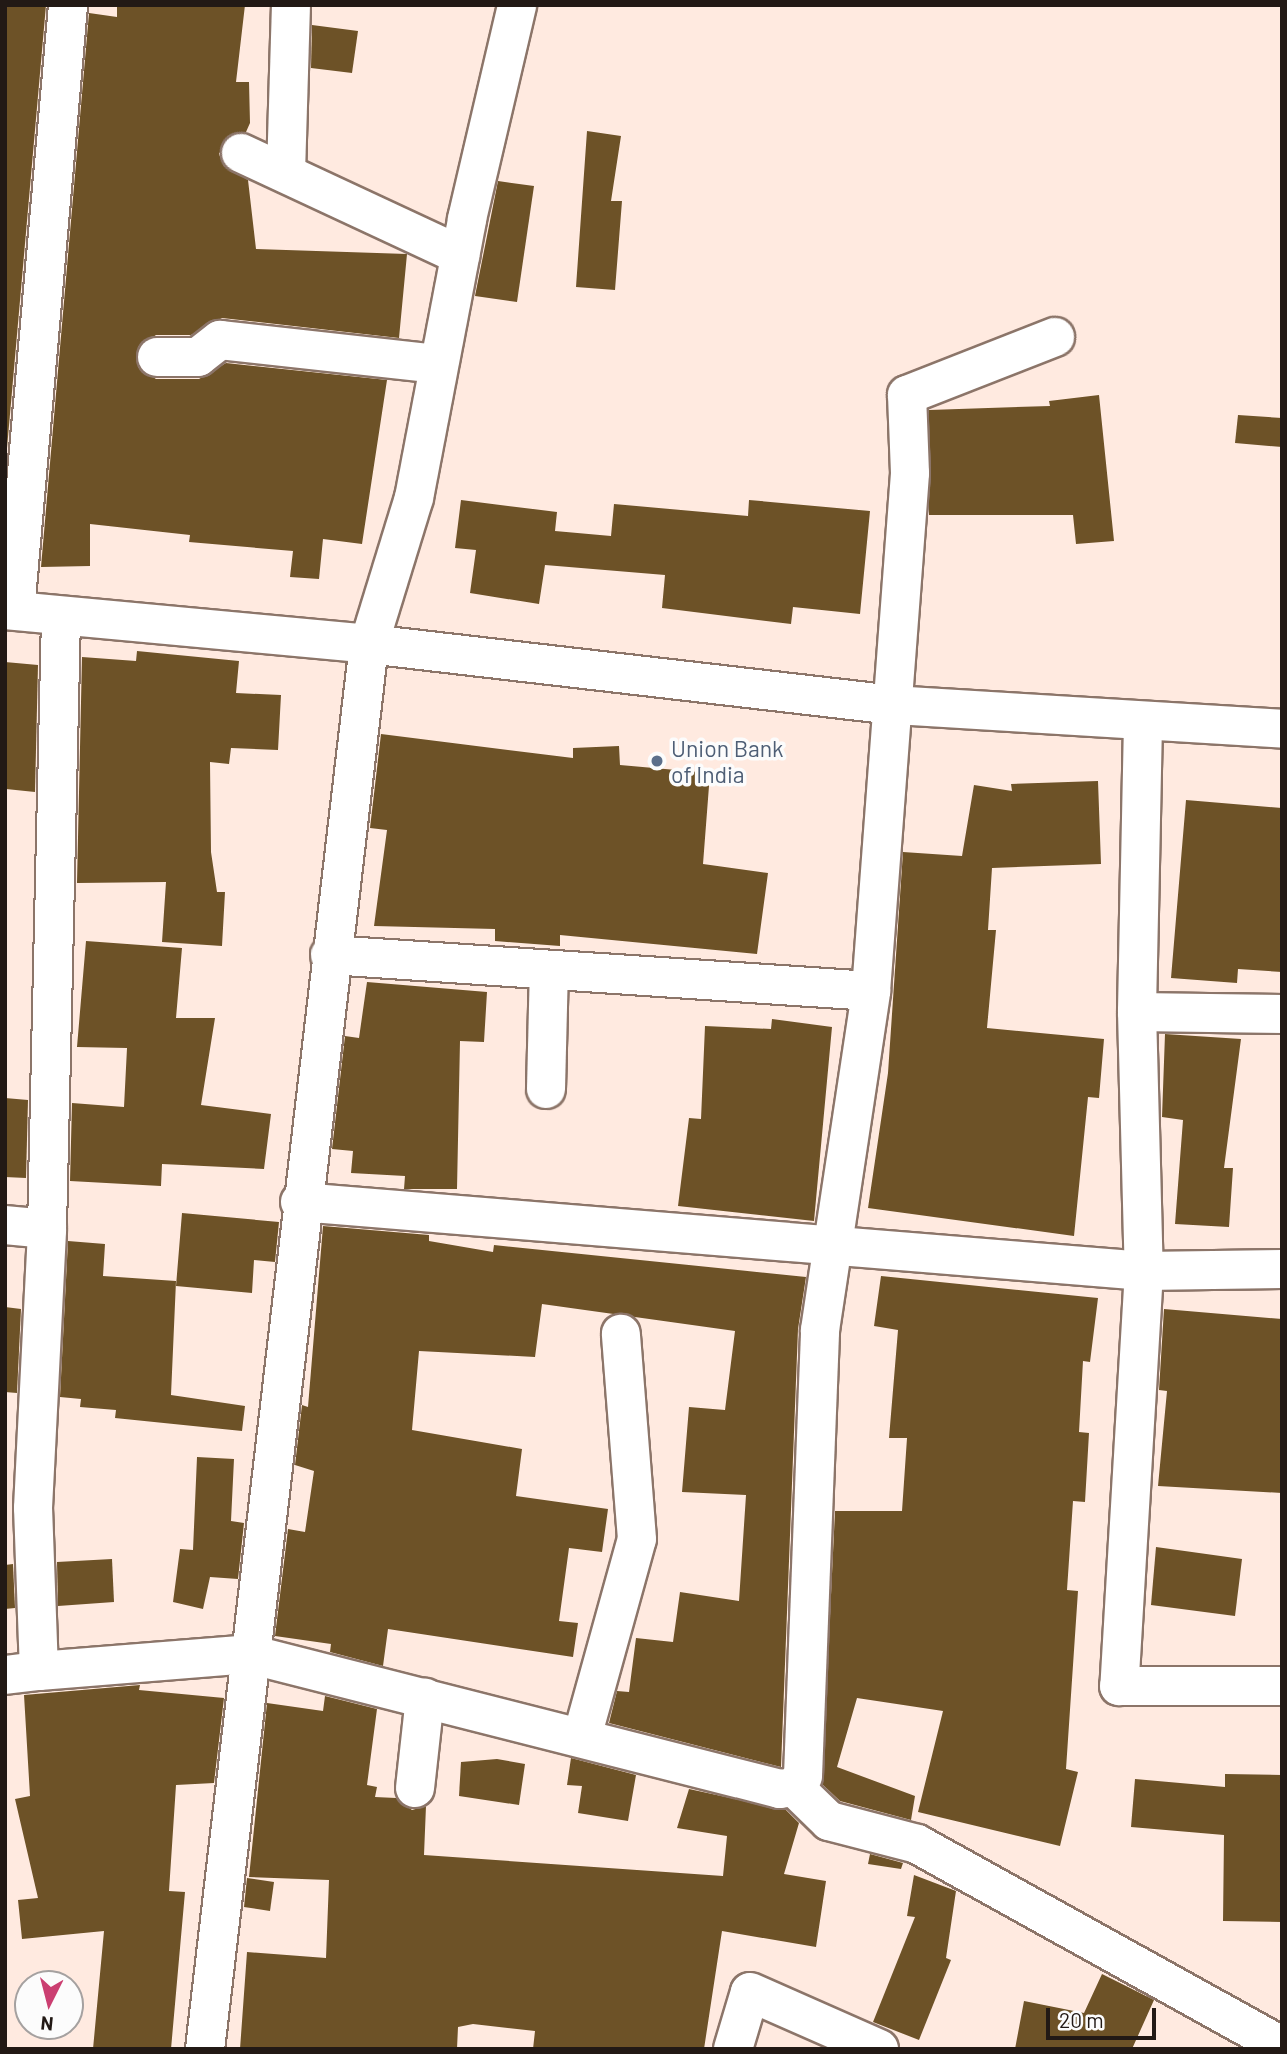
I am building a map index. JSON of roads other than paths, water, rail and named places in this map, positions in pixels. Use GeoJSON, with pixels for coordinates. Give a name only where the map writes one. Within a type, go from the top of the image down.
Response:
{"type":"FeatureCollection","features":[{"type":"Feature","properties":{"kind":"street"},"geometry":{"type":"LineString","coordinates":[[68,5],[10,610],[61,618],[369,644],[894,705],[1143,723],[1282,729]]}},
{"type":"Feature","properties":{"kind":"street"},"geometry":{"type":"LineString","coordinates":[[286,173],[290,5]]}},
{"type":"Feature","properties":{"kind":"street"},"geometry":{"type":"LineString","coordinates":[[205,2049],[300,1202],[369,644],[414,498],[460,255],[517,5]]}},
{"type":"Feature","properties":{"kind":"street"},"geometry":{"type":"LineString","coordinates":[[241,153],[460,255]]}},
{"type":"Feature","properties":{"kind":"street"},"geometry":{"type":"LineString","coordinates":[[794,1787],[803,1776],[807,1727],[820,1330],[870,991],[894,705],[910,473],[907,396],[1055,337]]}},
{"type":"Feature","properties":{"kind":"street"},"geometry":{"type":"LineString","coordinates":[[157,357],[198,357],[220,340],[439,364]]}},
{"type":"Feature","properties":{"kind":"street"},"geometry":{"type":"LineString","coordinates":[[61,618],[47,1229],[22,1673],[249,1654],[794,1787],[829,1821],[917,1844],[1282,2046]]}},
{"type":"Feature","properties":{"kind":"street"},"geometry":{"type":"LineString","coordinates":[[1143,723],[1137,1012],[1144,1271],[1119,1686],[1282,1686]]}},
{"type":"Feature","properties":{"kind":"street"},"geometry":{"type":"LineString","coordinates":[[330,955],[870,991]]}},
{"type":"Feature","properties":{"kind":"street"},"geometry":{"type":"LineString","coordinates":[[546,1089],[549,970]]}},
{"type":"Feature","properties":{"kind":"street"},"geometry":{"type":"LineString","coordinates":[[1137,1012],[1282,1014]]}},
{"type":"Feature","properties":{"kind":"street"},"geometry":{"type":"LineString","coordinates":[[300,1202],[1144,1271],[1282,1269]]}},
{"type":"Feature","properties":{"kind":"street"},"geometry":{"type":"LineString","coordinates":[[5,1225],[47,1229]]}},
{"type":"Feature","properties":{"kind":"street"},"geometry":{"type":"LineString","coordinates":[[582,1737],[637,1539],[621,1334]]}},
{"type":"Feature","properties":{"kind":"street"},"geometry":{"type":"LineString","coordinates":[[415,1788],[425,1698]]}},
{"type":"Feature","properties":{"kind":"street"},"geometry":{"type":"LineString","coordinates":[[733,2049],[750,1992],[879,2049]]}},
{"type":"Feature","properties":{"kind":"place","name":"Union Bank of India"},"geometry":{"type":"Point","coordinates":[657,761]}}]}
